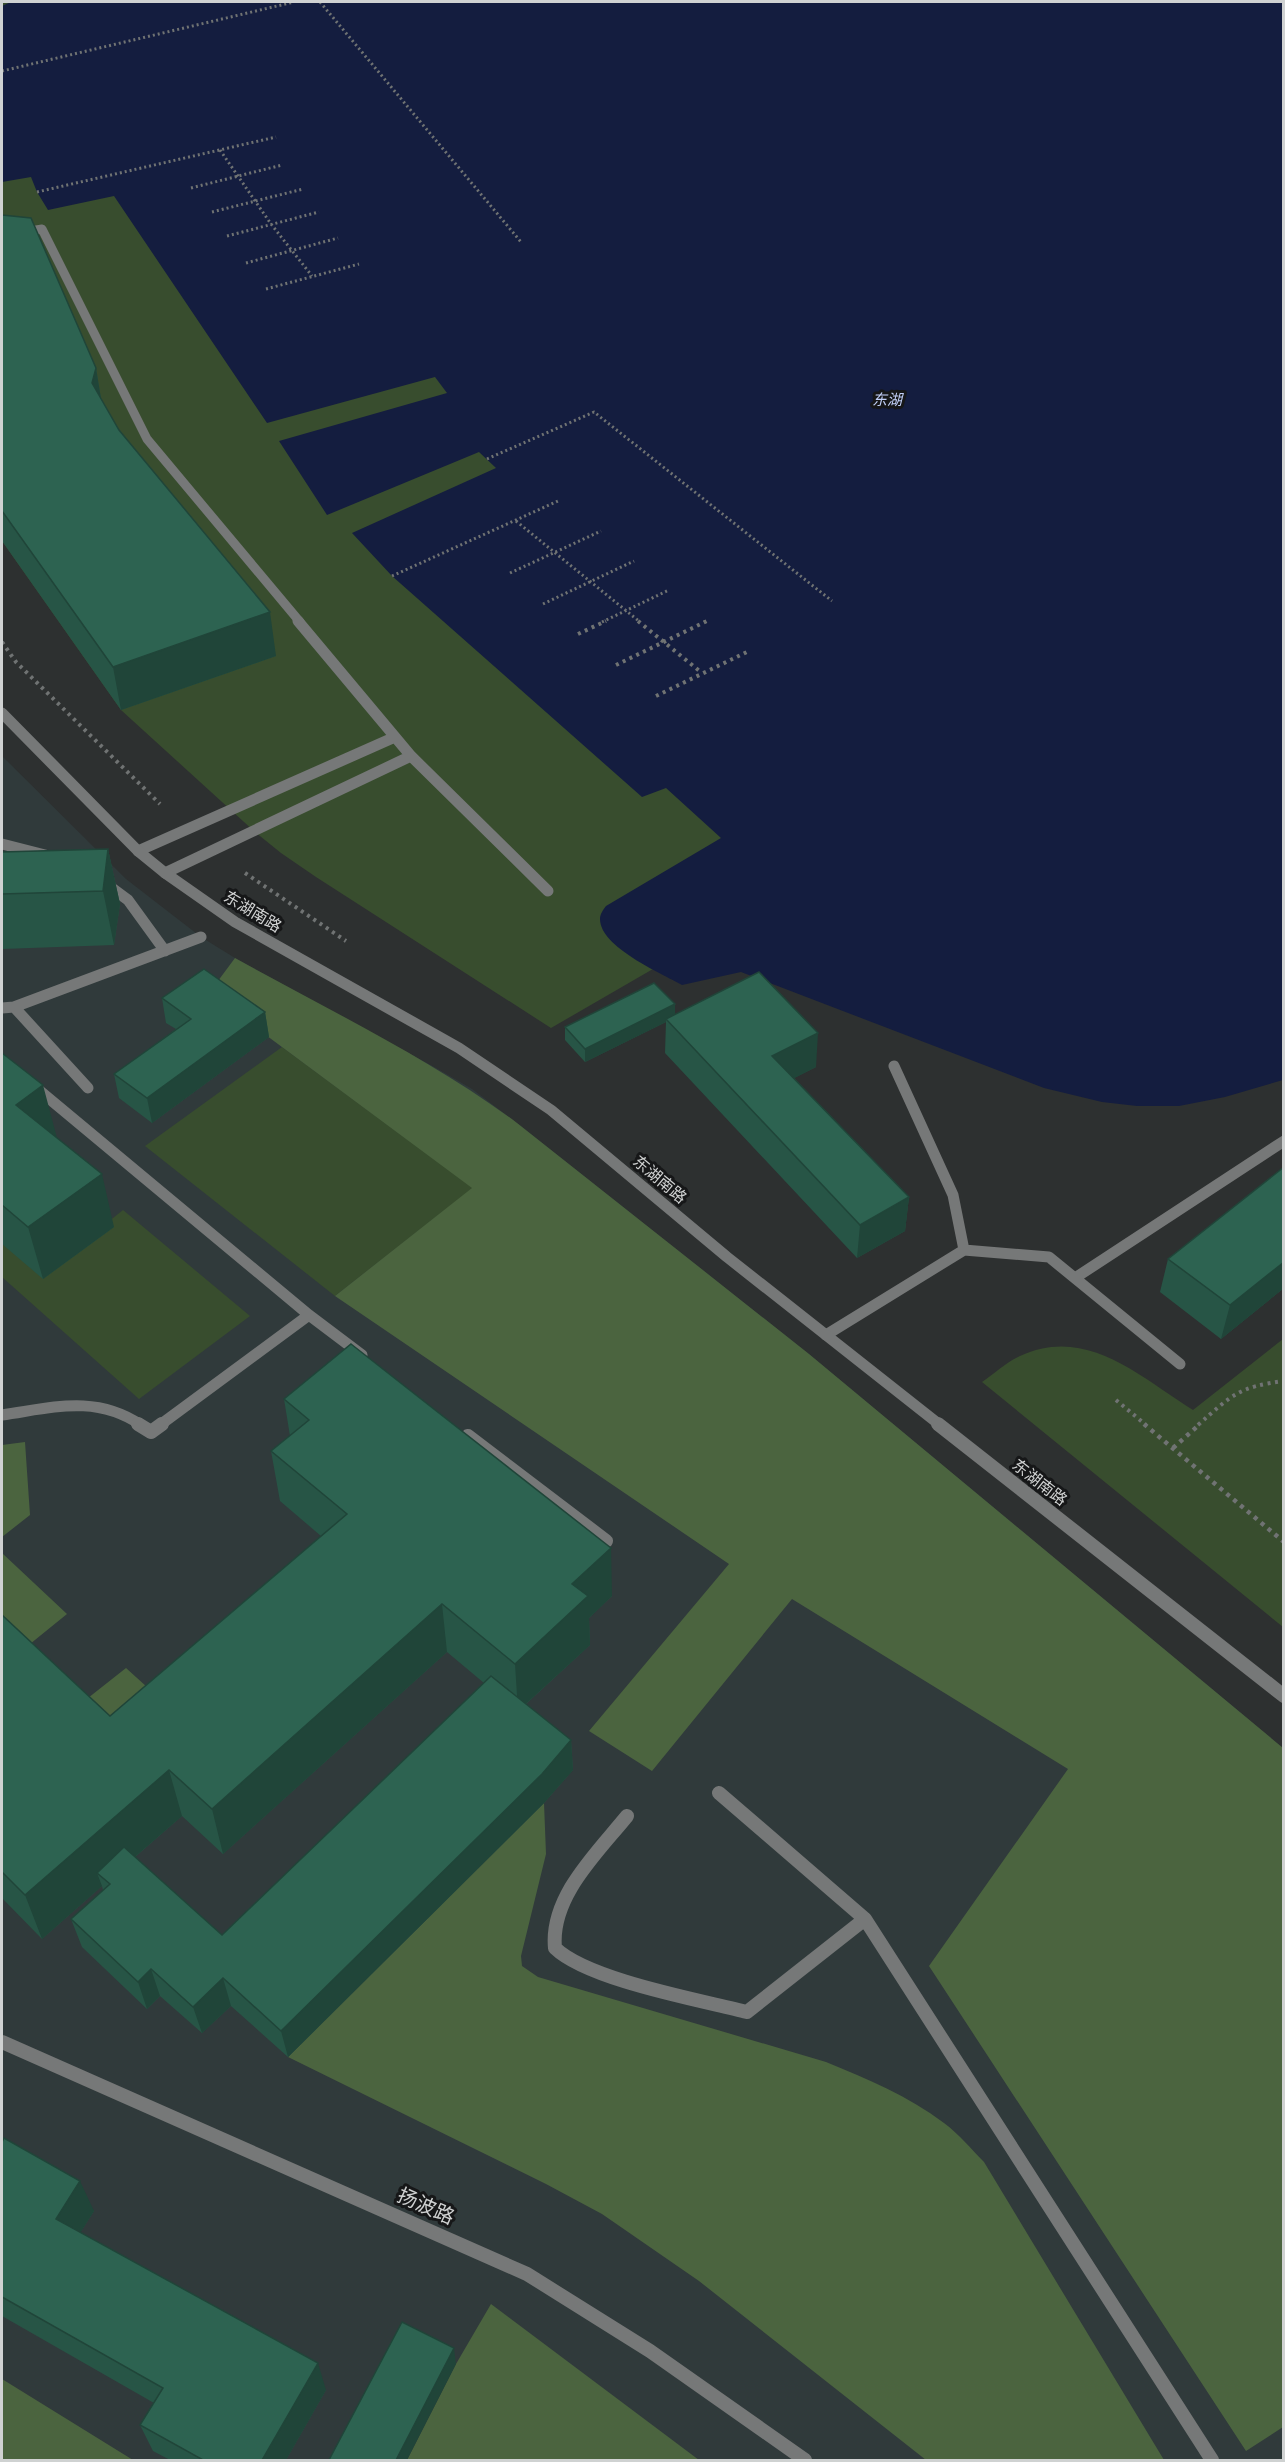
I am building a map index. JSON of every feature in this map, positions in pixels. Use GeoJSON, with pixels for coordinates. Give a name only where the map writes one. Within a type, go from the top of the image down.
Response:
{"type":"FeatureCollection","features":[{"type":"Feature","properties":{"kind":"street"},"geometry":{"type":"LineString","coordinates":[[2,236],[42,229],[147,439],[411,756],[548,891]]}},
{"type":"Feature","properties":{"kind":"street","name":"东湖南路"},"geometry":{"type":"LineString","coordinates":[[2,713],[138,851],[165,873],[235,922],[459,1048],[551,1110],[727,1257],[1284,1696]]}},
{"type":"Feature","properties":{"kind":"street"},"geometry":{"type":"LineString","coordinates":[[138,851],[395,737]]}},
{"type":"Feature","properties":{"kind":"street"},"geometry":{"type":"LineString","coordinates":[[165,873],[411,756]]}},
{"type":"Feature","properties":{"kind":"street"},"geometry":{"type":"LineString","coordinates":[[2,844],[58,859]]}},
{"type":"Feature","properties":{"kind":"street"},"geometry":{"type":"LineString","coordinates":[[99,878],[128,900],[165,951]]}},
{"type":"Feature","properties":{"kind":"street"},"geometry":{"type":"LineString","coordinates":[[2,1008],[14,1007],[201,937]]}},
{"type":"Feature","properties":{"kind":"street"},"geometry":{"type":"LineString","coordinates":[[14,1007],[88,1088]]}},
{"type":"Feature","properties":{"kind":"street"},"geometry":{"type":"LineString","coordinates":[[894,1066],[953,1194],[964,1250]]}},
{"type":"Feature","properties":{"kind":"street"},"geometry":{"type":"LineString","coordinates":[[20,1074],[309,1315],[374,1364]]}},
{"type":"Feature","properties":{"kind":"street"},"geometry":{"type":"LineString","coordinates":[[1074,1278],[1284,1141]]}},
{"type":"Feature","properties":{"kind":"street"},"geometry":{"type":"LineString","coordinates":[[826,1335],[964,1250],[1049,1257],[1180,1364]]}},
{"type":"Feature","properties":{"kind":"street"},"geometry":{"type":"LineString","coordinates":[[2,1415],[71,1406],[102,1407],[118,1411],[151,1432],[309,1315]]}},
{"type":"Feature","properties":{"kind":"street"},"geometry":{"type":"LineString","coordinates":[[457,1428],[606,1541]]}},
{"type":"Feature","properties":{"kind":"street"},"geometry":{"type":"LineString","coordinates":[[719,1793],[865,1919],[1212,2460]]}},
{"type":"Feature","properties":{"kind":"street"},"geometry":{"type":"LineString","coordinates":[[627,1816],[566,1896],[558,1915],[554,1936],[555,1950],[562,1957],[595,1972],[747,2012],[865,1919]]}},
{"type":"Feature","properties":{"kind":"street","name":"扬波路"},"geometry":{"type":"LineString","coordinates":[[2,2042],[527,2274],[650,2351],[805,2460]]}},
{"type":"Feature","properties":{"kind":"path"},"geometry":{"type":"LineString","coordinates":[[2,70],[294,2]]}},
{"type":"Feature","properties":{"kind":"path"},"geometry":{"type":"LineString","coordinates":[[320,2],[520,242]]}},
{"type":"Feature","properties":{"kind":"path"},"geometry":{"type":"LineString","coordinates":[[37,192],[276,137]]}},
{"type":"Feature","properties":{"kind":"path"},"geometry":{"type":"LineString","coordinates":[[220,150],[271,224],[312,276]]}},
{"type":"Feature","properties":{"kind":"path"},"geometry":{"type":"LineString","coordinates":[[191,188],[282,165]]}},
{"type":"Feature","properties":{"kind":"path"},"geometry":{"type":"LineString","coordinates":[[212,212],[303,189]]}},
{"type":"Feature","properties":{"kind":"path"},"geometry":{"type":"LineString","coordinates":[[227,236],[319,212]]}},
{"type":"Feature","properties":{"kind":"path"},"geometry":{"type":"LineString","coordinates":[[246,262],[338,238]]}},
{"type":"Feature","properties":{"kind":"path"},"geometry":{"type":"LineString","coordinates":[[266,289],[358,264]]}},
{"type":"Feature","properties":{"kind":"path"},"geometry":{"type":"LineString","coordinates":[[487,459],[594,412],[832,601]]}},
{"type":"Feature","properties":{"kind":"path"},"geometry":{"type":"LineString","coordinates":[[392,576],[558,501]]}},
{"type":"Feature","properties":{"kind":"path"},"geometry":{"type":"LineString","coordinates":[[516,520],[702,673]]}},
{"type":"Feature","properties":{"kind":"path"},"geometry":{"type":"LineString","coordinates":[[510,573],[601,531]]}},
{"type":"Feature","properties":{"kind":"path"},"geometry":{"type":"LineString","coordinates":[[543,604],[634,561]]}},
{"type":"Feature","properties":{"kind":"path"},"geometry":{"type":"LineString","coordinates":[[578,634],[669,590]]}},
{"type":"Feature","properties":{"kind":"path"},"geometry":{"type":"LineString","coordinates":[[616,664],[708,620]]}},
{"type":"Feature","properties":{"kind":"path"},"geometry":{"type":"LineString","coordinates":[[656,696],[748,651]]}},
{"type":"Feature","properties":{"kind":"path"},"geometry":{"type":"LineString","coordinates":[[1173,1448],[1232,1395],[1243,1388],[1284,1381]]}},
{"type":"Feature","properties":{"kind":"path"},"geometry":{"type":"LineString","coordinates":[[1116,1400],[1284,1542]]}},
{"type":"Feature","properties":{"kind":"shaded area"},"geometry":{"type":"Polygon","coordinates":[[[2,756],[126,879],[201,937],[472,1089],[517,1123],[809,1354],[1283,1748],[1283,2460],[2,2460],[2,756]]]}},
{"type":"Feature","properties":{"kind":"green space"},"geometry":{"type":"Polygon","coordinates":[[[2,2],[400,2],[1047,741],[551,1028],[281,853],[121,710],[2,541],[2,2]]]}},
{"type":"Feature","properties":{"kind":"green space"},"geometry":{"type":"Polygon","coordinates":[[[235,958],[415,1056],[484,1099],[517,1123],[809,1354],[1283,1748],[1283,2427],[1246,2451],[929,1966],[1068,1769],[792,1599],[652,1771],[589,1731],[729,1564],[335,1296],[472,1188],[209,993],[235,958]]]}},
{"type":"Feature","properties":{"kind":"green space"},"geometry":{"type":"Polygon","coordinates":[[[282,1047],[473,1188],[335,1296],[145,1146],[282,1047]]]}},
{"type":"Feature","properties":{"kind":"green space"},"geometry":{"type":"Polygon","coordinates":[[[123,1210],[250,1316],[139,1399],[2,1277],[2,1243],[108,1222],[123,1210]]]}},
{"type":"Feature","properties":{"kind":"green space"},"geometry":{"type":"Polygon","coordinates":[[[1283,1339],[1283,1627],[982,1382],[1020,1356],[1044,1348],[1068,1347],[1090,1351],[1112,1359],[1133,1370],[1193,1410],[1283,1339]]]}},
{"type":"Feature","properties":{"kind":"green space"},"geometry":{"type":"Polygon","coordinates":[[[25,1442],[30,1515],[2,1537],[2,1445],[25,1442]]]}},
{"type":"Feature","properties":{"kind":"green space"},"geometry":{"type":"Polygon","coordinates":[[[2,1553],[67,1614],[30,1644],[88,1698],[126,1668],[179,1716],[124,1762],[2,1648],[2,1553]]]}},
{"type":"Feature","properties":{"kind":"green space"},"geometry":{"type":"Polygon","coordinates":[[[544,1803],[546,1854],[521,1956],[522,1966],[538,1977],[826,2062],[902,2096],[944,2123],[984,2162],[1164,2460],[926,2460],[699,2281],[602,2214],[288,2057],[544,1803]]]}},
{"type":"Feature","properties":{"kind":"green space"},"geometry":{"type":"Polygon","coordinates":[[[491,2304],[699,2460],[407,2460],[456,2364],[491,2304]]]}},
{"type":"Feature","properties":{"kind":"green space"},"geometry":{"type":"Polygon","coordinates":[[[2,2379],[133,2460],[2,2460],[2,2379]]]}},
{"type":"Feature","properties":{"kind":"water","name":"东湖"},"geometry":{"type":"Polygon","coordinates":[[[11,2],[1283,2],[1283,1080],[1225,1097],[1179,1106],[1137,1106],[1102,1102],[1044,1088],[741,972],[682,985],[620,949],[603,929],[600,917],[606,906],[721,838],[666,788],[642,797],[392,576],[352,533],[496,468],[479,452],[327,515],[279,441],[447,393],[435,377],[267,423],[114,196],[48,210],[31,177],[2,182],[2,6],[11,2]]]}},
{"type":"Feature","properties":{"kind":"building"},"geometry":{"type":"Polygon","coordinates":[[[2,215],[31,218],[96,368],[92,383],[119,430],[270,612],[113,667],[2,511],[2,215]]]}},
{"type":"Feature","properties":{"kind":"building"},"geometry":{"type":"Polygon","coordinates":[[[108,849],[103,891],[2,894],[2,852],[108,849]]]}},
{"type":"Feature","properties":{"kind":"building"},"geometry":{"type":"Polygon","coordinates":[[[204,969],[265,1012],[147,1098],[114,1074],[191,1019],[162,998],[204,969]]]}},
{"type":"Feature","properties":{"kind":"building"},"geometry":{"type":"Polygon","coordinates":[[[759,972],[818,1033],[772,1056],[909,1197],[860,1225],[666,1019],[759,972]]]}},
{"type":"Feature","properties":{"kind":"building"},"geometry":{"type":"Polygon","coordinates":[[[654,983],[675,1004],[585,1049],[565,1027],[654,983]]]}},
{"type":"Feature","properties":{"kind":"building"},"geometry":{"type":"Polygon","coordinates":[[[2,1053],[43,1085],[16,1105],[102,1174],[28,1227],[2,1205],[2,1053]]]}},
{"type":"Feature","properties":{"kind":"building"},"geometry":{"type":"Polygon","coordinates":[[[1284,1167],[1284,1262],[1230,1305],[1168,1259],[1284,1167]]]}},
{"type":"Feature","properties":{"kind":"building"},"geometry":{"type":"Polygon","coordinates":[[[351,1344],[611,1548],[572,1584],[588,1596],[515,1664],[442,1604],[212,1809],[169,1770],[25,1895],[2,1872],[2,1615],[110,1716],[347,1514],[271,1451],[309,1420],[284,1399],[351,1344]]]}},
{"type":"Feature","properties":{"kind":"building"},"geometry":{"type":"Polygon","coordinates":[[[491,1676],[571,1740],[542,1774],[281,2031],[223,1978],[193,2007],[151,1969],[138,1982],[71,1919],[110,1884],[97,1873],[124,1847],[222,1935],[491,1676]]]}},
{"type":"Feature","properties":{"kind":"building"},"geometry":{"type":"Polygon","coordinates":[[[4,2138],[80,2181],[56,2219],[318,2363],[262,2460],[203,2460],[140,2425],[163,2388],[2,2297],[2,2142],[4,2138]]]}},
{"type":"Feature","properties":{"kind":"building"},"geometry":{"type":"Polygon","coordinates":[[[402,2322],[454,2348],[396,2460],[329,2460],[402,2322]]]}}]}
